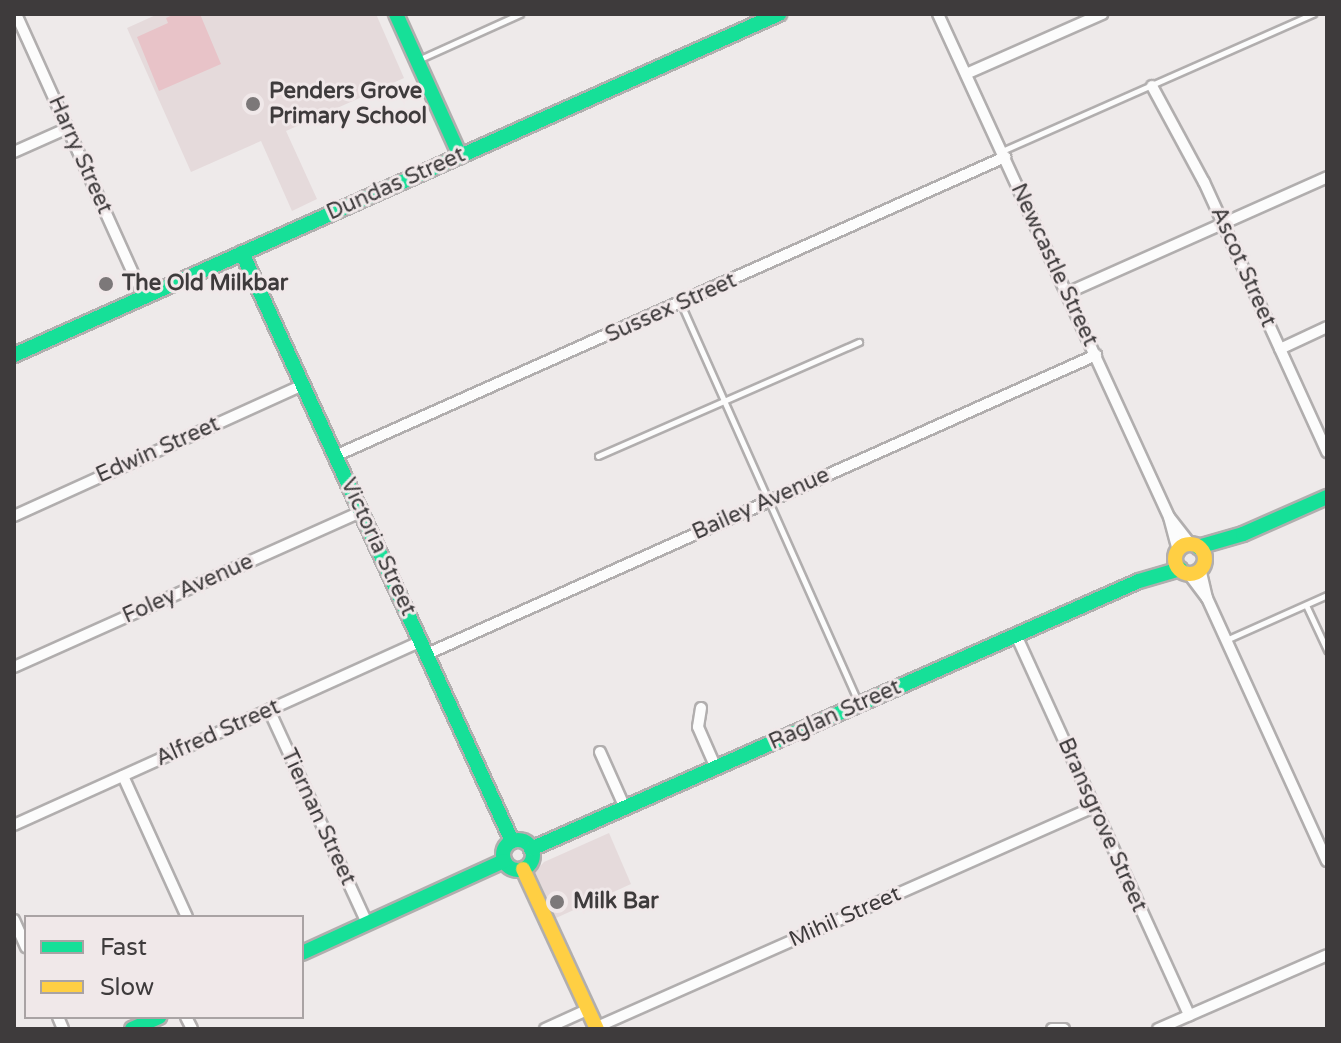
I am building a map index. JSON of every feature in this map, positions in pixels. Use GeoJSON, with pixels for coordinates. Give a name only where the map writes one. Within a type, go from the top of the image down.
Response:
{"type":"FeatureCollection","features":[{"type":"Feature","properties":{"kind":"street","name":"Harry Street"},"geometry":{"type":"LineString","coordinates":[[16,14],[144,297]]}},
{"type":"Feature","properties":{"kind":"street"},"geometry":{"type":"LineString","coordinates":[[396,14],[460,156]]}},
{"type":"Feature","properties":{"kind":"street","name":"Dundas Street"},"geometry":{"type":"LineString","coordinates":[[14,355],[779,14]]}},
{"type":"Feature","properties":{"kind":"street","name":"Newcastle Street"},"geometry":{"type":"LineString","coordinates":[[938,14],[1327,861]]}},
{"type":"Feature","properties":{"kind":"street"},"geometry":{"type":"LineString","coordinates":[[966,74],[1102,14]]}},
{"type":"Feature","properties":{"kind":"street","name":"Ascot Street"},"geometry":{"type":"LineString","coordinates":[[1152,86],[1223,223],[1327,452]]}},
{"type":"Feature","properties":{"kind":"street"},"geometry":{"type":"LineString","coordinates":[[14,152],[68,128]]}},
{"type":"Feature","properties":{"kind":"street","name":"Sussex Street"},"geometry":{"type":"LineString","coordinates":[[335,456],[681,304],[1004,154]]}},
{"type":"Feature","properties":{"kind":"street"},"geometry":{"type":"LineString","coordinates":[[1067,293],[1327,177]]}},
{"type":"Feature","properties":{"kind":"street","name":"Victoria Street"},"geometry":{"type":"LineString","coordinates":[[242,253],[512,841]]}},
{"type":"Feature","properties":{"kind":"street"},"geometry":{"type":"LineString","coordinates":[[1280,349],[1327,327]]}},
{"type":"Feature","properties":{"kind":"street","name":"Bailey Avenue"},"geometry":{"type":"LineString","coordinates":[[424,648],[769,501],[1096,355]]}},
{"type":"Feature","properties":{"kind":"street","name":"Edwin Street"},"geometry":{"type":"LineString","coordinates":[[14,516],[303,385]]}},
{"type":"Feature","properties":{"kind":"street","name":"Raglan Street"},"geometry":{"type":"LineString","coordinates":[[531,849],[1327,497]]}},
{"type":"Feature","properties":{"kind":"street","name":"Foley Avenue"},"geometry":{"type":"LineString","coordinates":[[14,667],[362,511]]}},
{"type":"Feature","properties":{"kind":"street","name":"Bransgrove Street"},"geometry":{"type":"LineString","coordinates":[[1016,635],[1189,1015]]}},
{"type":"Feature","properties":{"kind":"street","name":"Alfred Street"},"geometry":{"type":"LineString","coordinates":[[14,825],[269,710],[424,648]]}},
{"type":"Feature","properties":{"kind":"street"},"geometry":{"type":"LineString","coordinates":[[701,708],[698,727],[716,768]]}},
{"type":"Feature","properties":{"kind":"street","name":"Tiernan Street"},"geometry":{"type":"LineString","coordinates":[[269,710],[367,923]]}},
{"type":"Feature","properties":{"kind":"street"},"geometry":{"type":"LineString","coordinates":[[600,752],[625,808]]}},
{"type":"Feature","properties":{"kind":"street"},"geometry":{"type":"LineString","coordinates":[[123,776],[186,915]]}},
{"type":"Feature","properties":{"kind":"street","name":"Mihil Street"},"geometry":{"type":"LineString","coordinates":[[597,1028],[1094,807]]}},
{"type":"Feature","properties":{"kind":"street"},"geometry":{"type":"LineString","coordinates":[[504,861],[505,847],[512,841],[531,849],[531,861],[523,869]]}},
{"type":"Feature","properties":{"kind":"street"},"geometry":{"type":"LineString","coordinates":[[304,952],[504,861],[523,869],[597,1028]]}},
{"type":"Feature","properties":{"kind":"street"},"geometry":{"type":"LineString","coordinates":[[14,920],[24,942]]}},
{"type":"Feature","properties":{"kind":"street"},"geometry":{"type":"LineString","coordinates":[[1158,1029],[1327,955]]}},
{"type":"Feature","properties":{"kind":"street"},"geometry":{"type":"LineString","coordinates":[[545,1029],[589,1009]]}},
{"type":"Feature","properties":{"kind":"street"},"geometry":{"type":"LineString","coordinates":[[132,1029],[154,1019]]}},
{"type":"Feature","properties":{"kind":"street"},"geometry":{"type":"LineString","coordinates":[[1052,1029],[1064,1029]]}},
{"type":"Feature","properties":{"kind":"lane"},"geometry":{"type":"LineString","coordinates":[[417,61],[520,14]]}},
{"type":"Feature","properties":{"kind":"lane"},"geometry":{"type":"LineString","coordinates":[[1004,154],[1313,14]]}},
{"type":"Feature","properties":{"kind":"lane"},"geometry":{"type":"LineString","coordinates":[[681,304],[859,704]]}},
{"type":"Feature","properties":{"kind":"lane"},"geometry":{"type":"LineString","coordinates":[[598,456],[859,342]]}},
{"type":"Feature","properties":{"kind":"lane"},"geometry":{"type":"LineString","coordinates":[[1226,640],[1327,595]]}},
{"type":"Feature","properties":{"kind":"lane"},"geometry":{"type":"LineString","coordinates":[[1306,605],[1327,650]]}},
{"type":"Feature","properties":{"kind":"shaded area","name":"Penders Grove Primary School"},"geometry":{"type":"Polygon","coordinates":[[[158,14],[376,14],[404,78],[286,131],[317,199],[292,211],[261,141],[191,172],[127,28],[158,14]]]}},
{"type":"Feature","properties":{"kind":"shaded area"},"geometry":{"type":"Polygon","coordinates":[[[175,14],[200,14],[221,64],[159,91],[137,37],[168,23],[166,18],[175,14]]]}},
{"type":"Feature","properties":{"kind":"shaded area"},"geometry":{"type":"Polygon","coordinates":[[[609,833],[631,884],[556,918],[535,872],[544,862],[609,833]]]}},
{"type":"Feature","properties":{"kind":"traffic: fast"},"geometry":{"type":"LineString","coordinates":[[396,14],[460,156]]}},
{"type":"Feature","properties":{"kind":"traffic: fast"},"geometry":{"type":"LineString","coordinates":[[14,355],[779,14]]}},
{"type":"Feature","properties":{"kind":"traffic: fast"},"geometry":{"type":"LineString","coordinates":[[242,253],[512,841]]}},
{"type":"Feature","properties":{"kind":"traffic: fast"},"geometry":{"type":"LineString","coordinates":[[1198,547],[1243,534],[1327,497]]}},
{"type":"Feature","properties":{"kind":"traffic: fast"},"geometry":{"type":"LineString","coordinates":[[531,849],[1139,581],[1180,569]]}},
{"type":"Feature","properties":{"kind":"traffic: fast"},"geometry":{"type":"LineString","coordinates":[[518,840],[528,845],[533,855],[528,865],[518,870],[508,865],[503,855],[508,845],[518,840]]}},
{"type":"Feature","properties":{"kind":"traffic: fast"},"geometry":{"type":"LineString","coordinates":[[304,952],[504,861]]}},
{"type":"Feature","properties":{"kind":"traffic: fast"},"geometry":{"type":"LineString","coordinates":[[132,1029],[154,1019]]}},
{"type":"Feature","properties":{"kind":"traffic: slow"},"geometry":{"type":"LineString","coordinates":[[1190,544],[1196,545],[1204,553],[1205,559],[1204,565],[1196,573],[1190,574],[1184,573],[1176,565],[1175,559],[1176,553],[1184,545],[1190,544]]}},
{"type":"Feature","properties":{"kind":"traffic: slow"},"geometry":{"type":"LineString","coordinates":[[523,869],[597,1029]]}},
{"type":"Feature","properties":{"kind":"place","name":"Penders Grove Primary School"},"geometry":{"type":"Point","coordinates":[253,104]}},
{"type":"Feature","properties":{"kind":"place","name":"The Old Milkbar"},"geometry":{"type":"Point","coordinates":[106,284]}},
{"type":"Feature","properties":{"kind":"place","name":"Milk Bar"},"geometry":{"type":"Point","coordinates":[557,902]}}]}
